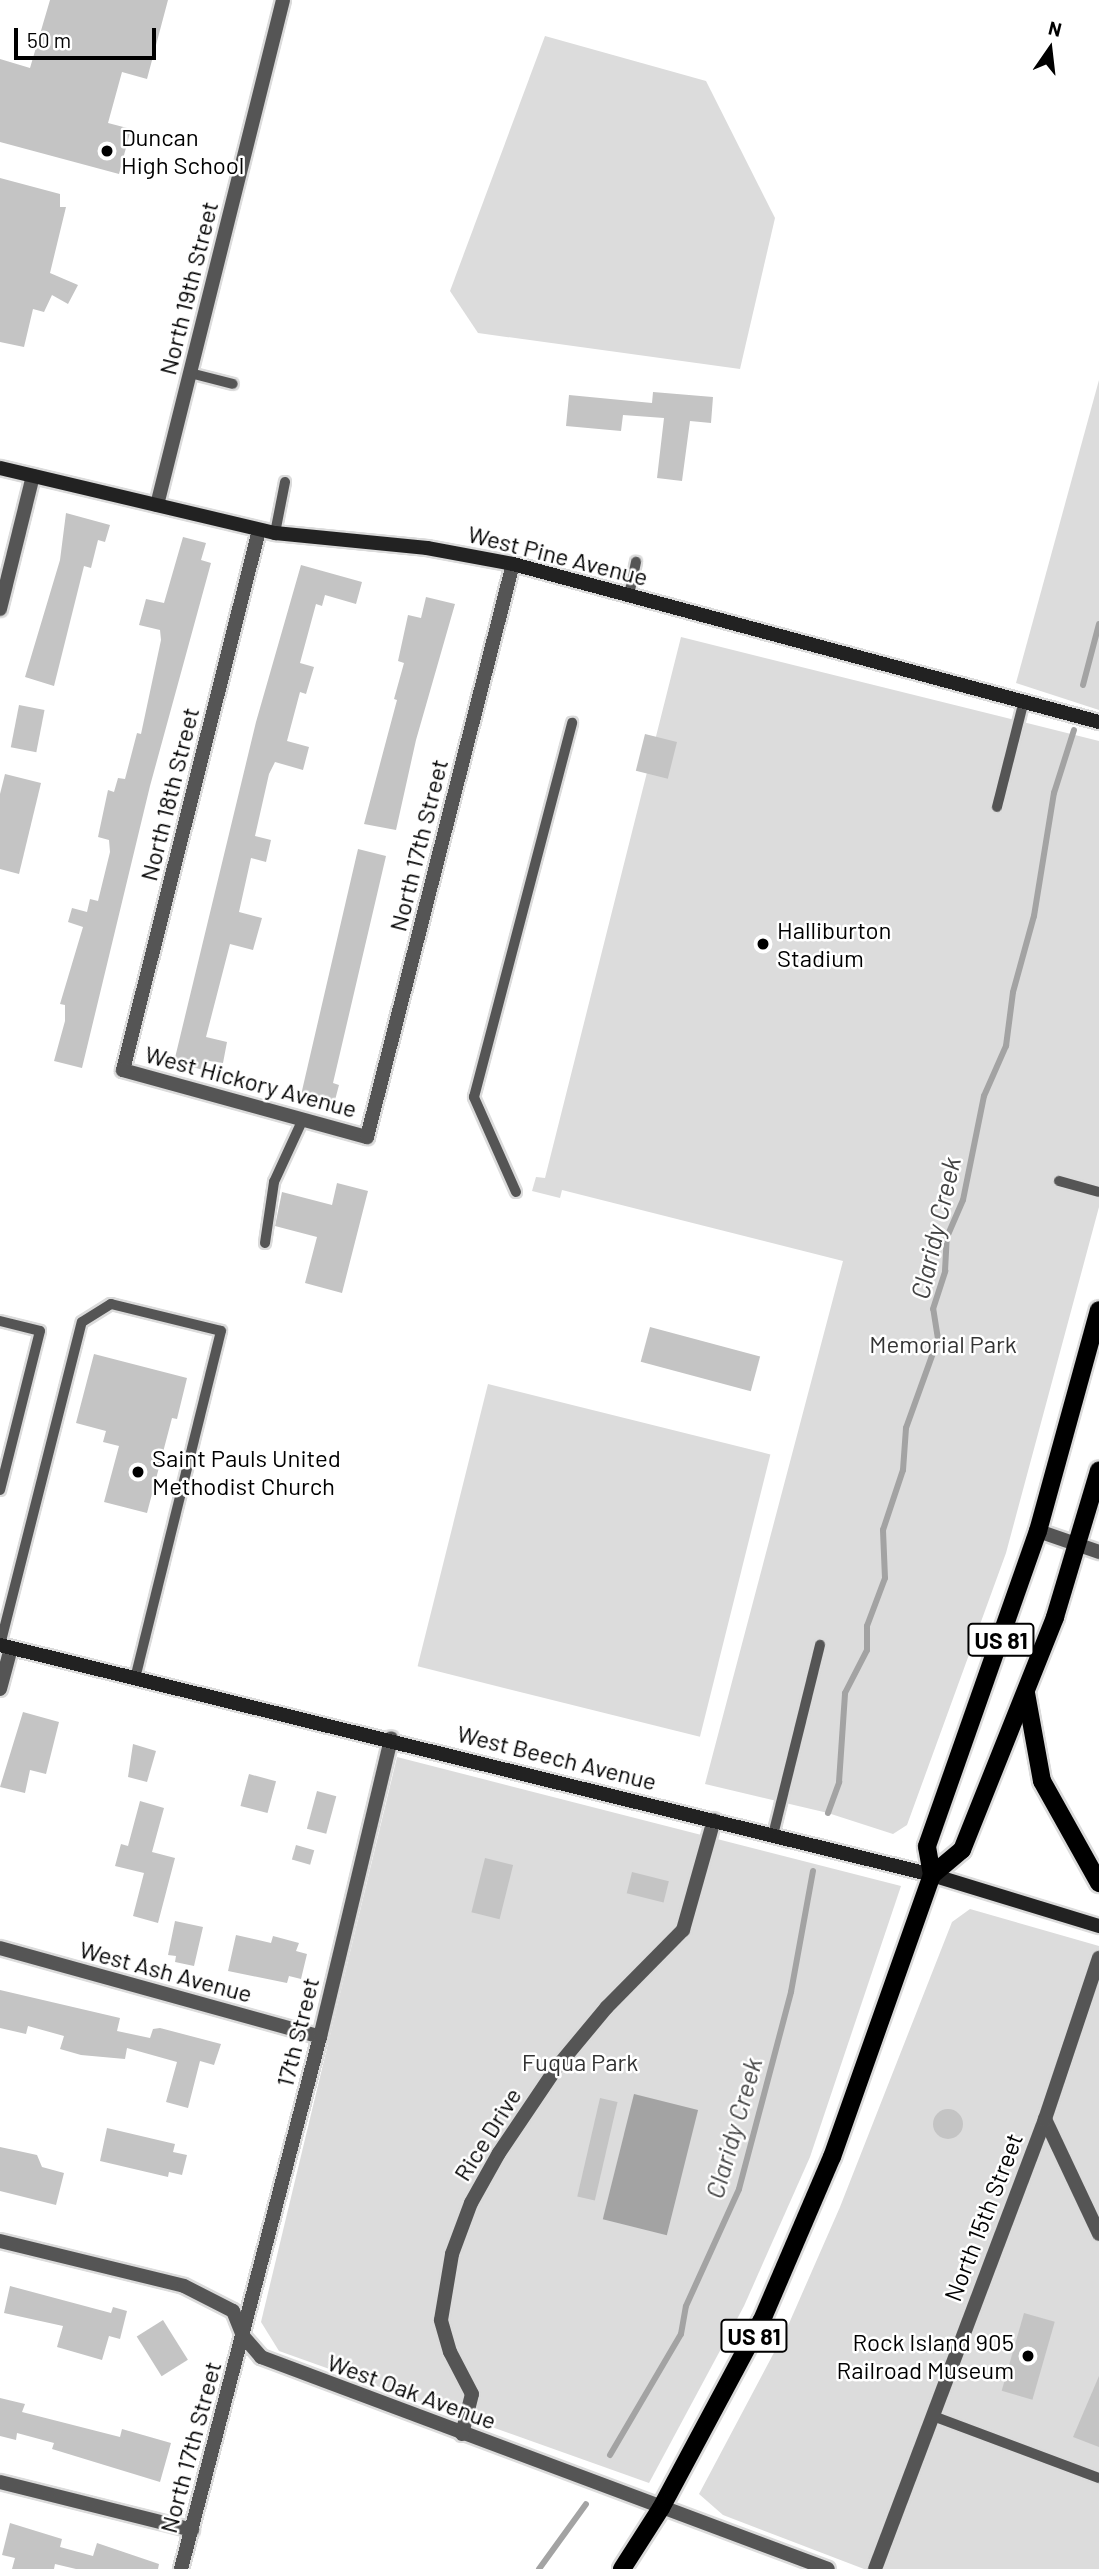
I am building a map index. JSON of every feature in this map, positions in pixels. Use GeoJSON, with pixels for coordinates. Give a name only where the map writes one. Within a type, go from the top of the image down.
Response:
{"type":"FeatureCollection","features":[{"type":"Feature","properties":{"kind":"main road","name":"US 81"},"geometry":{"type":"LineString","coordinates":[[932,1875],[927,1846],[1038,1531],[1099,1310]]}},
{"type":"Feature","properties":{"kind":"main road","name":"US 81"},"geometry":{"type":"LineString","coordinates":[[622,2569],[661,2508],[762,2320],[801,2229],[932,1875],[962,1850],[1026,1693],[1080,1545],[1099,1470]]}},
{"type":"Feature","properties":{"kind":"main road"},"geometry":{"type":"LineString","coordinates":[[1026,1693],[1042,1781],[1099,1883]]}},
{"type":"Feature","properties":{"kind":"street","name":"North 19th Street"},"geometry":{"type":"LineString","coordinates":[[157,505],[283,0]]}},
{"type":"Feature","properties":{"kind":"street","name":"West Pine Avenue"},"geometry":{"type":"LineString","coordinates":[[0,468],[275,533],[427,548],[513,564],[1099,722]]}},
{"type":"Feature","properties":{"kind":"street"},"geometry":{"type":"LineString","coordinates":[[0,609],[33,476]]}},
{"type":"Feature","properties":{"kind":"street","name":"North 18th Street"},"geometry":{"type":"LineString","coordinates":[[123,1070],[259,530]]}},
{"type":"Feature","properties":{"kind":"street","name":"North 17th Street"},"geometry":{"type":"LineString","coordinates":[[367,1137],[513,564]]}},
{"type":"Feature","properties":{"kind":"street","name":"West Hickory Avenue"},"geometry":{"type":"LineString","coordinates":[[123,1070],[367,1137]]}},
{"type":"Feature","properties":{"kind":"street"},"geometry":{"type":"LineString","coordinates":[[1038,1531],[1099,1552]]}},
{"type":"Feature","properties":{"kind":"street"},"geometry":{"type":"LineString","coordinates":[[0,1689],[4,1646]]}},
{"type":"Feature","properties":{"kind":"street","name":"West Beech Avenue"},"geometry":{"type":"LineString","coordinates":[[4,1646],[391,1738],[932,1875],[1099,1926]]}},
{"type":"Feature","properties":{"kind":"street","name":"17th Street"},"geometry":{"type":"LineString","coordinates":[[243,2336],[320,2037],[391,1738]]}},
{"type":"Feature","properties":{"kind":"street","name":"Rice Drive"},"geometry":{"type":"LineString","coordinates":[[462,2434],[472,2394],[450,2352],[441,2320],[452,2254],[471,2203],[499,2152],[557,2067],[683,1930],[714,1820]]}},
{"type":"Feature","properties":{"kind":"street","name":"West Ash Avenue"},"geometry":{"type":"LineString","coordinates":[[0,1948],[320,2037]]}},
{"type":"Feature","properties":{"kind":"street","name":"North 15th Street"},"geometry":{"type":"LineString","coordinates":[[875,2569],[1045,2119],[1099,1958]]}},
{"type":"Feature","properties":{"kind":"street"},"geometry":{"type":"LineString","coordinates":[[1045,2119],[1099,2234]]}},
{"type":"Feature","properties":{"kind":"street","name":"West Oak Avenue"},"geometry":{"type":"LineString","coordinates":[[0,2241],[184,2286],[233,2311],[243,2336],[261,2357],[828,2569]]}},
{"type":"Feature","properties":{"kind":"street","name":"North 17th Street"},"geometry":{"type":"LineString","coordinates":[[181,2569],[243,2336]]}},
{"type":"Feature","properties":{"kind":"street"},"geometry":{"type":"LineString","coordinates":[[0,2482],[192,2530]]}},
{"type":"Feature","properties":{"kind":"lane"},"geometry":{"type":"LineString","coordinates":[[190,373],[233,384]]}},
{"type":"Feature","properties":{"kind":"lane"},"geometry":{"type":"LineString","coordinates":[[275,533],[285,482]]}},
{"type":"Feature","properties":{"kind":"lane"},"geometry":{"type":"LineString","coordinates":[[629,595],[636,562]]}},
{"type":"Feature","properties":{"kind":"lane"},"geometry":{"type":"LineString","coordinates":[[997,807],[1024,700]]}},
{"type":"Feature","properties":{"kind":"lane"},"geometry":{"type":"LineString","coordinates":[[516,1192],[474,1097],[572,723]]}},
{"type":"Feature","properties":{"kind":"lane"},"geometry":{"type":"LineString","coordinates":[[265,1242],[274,1182],[303,1119]]}},
{"type":"Feature","properties":{"kind":"lane"},"geometry":{"type":"LineString","coordinates":[[1059,1181],[1099,1192]]}},
{"type":"Feature","properties":{"kind":"lane"},"geometry":{"type":"LineString","coordinates":[[4,1646],[82,1322],[111,1304],[221,1331],[135,1679]]}},
{"type":"Feature","properties":{"kind":"lane"},"geometry":{"type":"LineString","coordinates":[[0,1321],[40,1331],[0,1490]]}},
{"type":"Feature","properties":{"kind":"lane"},"geometry":{"type":"LineString","coordinates":[[773,1835],[820,1645]]}},
{"type":"Feature","properties":{"kind":"lane"},"geometry":{"type":"LineString","coordinates":[[933,2416],[1099,2478]]}},
{"type":"Feature","properties":{"kind":"green space"},"geometry":{"type":"Polygon","coordinates":[[[545,36],[706,81],[775,218],[740,369],[478,333],[450,291],[545,36]]]}},
{"type":"Feature","properties":{"kind":"green space"},"geometry":{"type":"Polygon","coordinates":[[[1099,380],[1099,710],[1016,683],[1099,380]]]}},
{"type":"Feature","properties":{"kind":"green space","name":"Memorial Park"},"geometry":{"type":"Polygon","coordinates":[[[681,637],[1099,741],[1099,1207],[1006,1553],[907,1825],[893,1834],[828,1813],[705,1784],[843,1261],[562,1190],[560,1198],[532,1191],[536,1177],[545,1178],[681,637]]]}},
{"type":"Feature","properties":{"kind":"green space"},"geometry":{"type":"Polygon","coordinates":[[[488,1384],[770,1454],[700,1737],[418,1666],[488,1384]]]}},
{"type":"Feature","properties":{"kind":"green space","name":"Fuqua Park"},"geometry":{"type":"Polygon","coordinates":[[[397,1757],[901,1886],[810,2157],[744,2306],[649,2483],[279,2351],[261,2322],[397,1757]]]}},
{"type":"Feature","properties":{"kind":"green space"},"geometry":{"type":"Polygon","coordinates":[[[970,1909],[1099,1946],[1099,2569],[864,2569],[723,2515],[699,2494],[787,2328],[840,2207],[952,1922],[970,1909]]]}},
{"type":"Feature","properties":{"kind":"shaded area"},"geometry":{"type":"Polygon","coordinates":[[[634,2094],[698,2110],[667,2235],[603,2219],[634,2094]]]}},
{"type":"Feature","properties":{"kind":"building","name":"Duncan High School"},"geometry":{"type":"Polygon","coordinates":[[[50,0],[168,0],[147,79],[122,72],[108,123],[131,129],[119,174],[0,142],[0,59],[30,68],[50,0]]]}},
{"type":"Feature","properties":{"kind":"building","name":"Duncan High School"},"geometry":{"type":"Polygon","coordinates":[[[0,178],[60,194],[60,207],[66,207],[50,273],[78,285],[68,304],[52,295],[44,312],[33,309],[24,347],[0,342],[0,178]]]}},
{"type":"Feature","properties":{"kind":"building"},"geometry":{"type":"Polygon","coordinates":[[[653,392],[713,397],[711,423],[690,421],[682,481],[657,478],[664,418],[623,415],[621,431],[566,426],[569,395],[652,403],[653,392]]]}},
{"type":"Feature","properties":{"kind":"building"},"geometry":{"type":"Polygon","coordinates":[[[66,513],[110,525],[105,542],[98,540],[91,568],[84,566],[54,686],[25,677],[60,560],[66,513]]]}},
{"type":"Feature","properties":{"kind":"building"},"geometry":{"type":"Polygon","coordinates":[[[183,537],[206,543],[201,560],[211,563],[150,786],[82,1068],[54,1061],[65,1021],[65,1005],[60,1004],[83,927],[68,922],[72,908],[87,912],[90,899],[98,901],[110,852],[109,840],[98,837],[108,790],[114,792],[118,778],[125,779],[137,733],[141,734],[161,640],[160,630],[139,625],[146,599],[164,603],[183,537]]]}},
{"type":"Feature","properties":{"kind":"building"},"geometry":{"type":"Polygon","coordinates":[[[301,565],[362,582],[356,604],[325,595],[322,606],[316,604],[300,663],[314,667],[306,694],[300,692],[287,741],[309,747],[303,770],[275,762],[269,774],[255,836],[271,840],[266,862],[251,858],[239,912],[262,918],[253,950],[230,944],[206,1037],[227,1042],[223,1063],[209,1061],[207,1071],[174,1062],[256,722],[301,565]]]}},
{"type":"Feature","properties":{"kind":"building"},"geometry":{"type":"Polygon","coordinates":[[[426,597],[455,604],[416,740],[396,830],[364,824],[397,700],[394,699],[404,663],[398,661],[408,615],[421,618],[426,597]]]}},
{"type":"Feature","properties":{"kind":"building"},"geometry":{"type":"Polygon","coordinates":[[[19,705],[45,710],[36,752],[11,747],[19,705]]]}},
{"type":"Feature","properties":{"kind":"building"},"geometry":{"type":"Polygon","coordinates":[[[645,734],[677,742],[668,779],[636,771],[645,734]]]}},
{"type":"Feature","properties":{"kind":"building"},"geometry":{"type":"Polygon","coordinates":[[[5,774],[41,783],[19,874],[0,869],[0,794],[5,774]]]}},
{"type":"Feature","properties":{"kind":"building"},"geometry":{"type":"Polygon","coordinates":[[[358,849],[386,856],[333,1083],[339,1085],[334,1104],[301,1095],[358,849]]]}},
{"type":"Feature","properties":{"kind":"building"},"geometry":{"type":"Polygon","coordinates":[[[337,1183],[368,1191],[342,1293],[305,1283],[317,1237],[275,1226],[282,1192],[332,1205],[337,1183]]]}},
{"type":"Feature","properties":{"kind":"building"},"geometry":{"type":"Polygon","coordinates":[[[650,1327],[760,1357],[751,1391],[641,1362],[650,1327]]]}},
{"type":"Feature","properties":{"kind":"building"},"geometry":{"type":"Polygon","coordinates":[[[94,1354],[187,1378],[177,1419],[172,1418],[147,1513],[104,1502],[119,1446],[103,1442],[106,1431],[76,1423],[94,1354]]]}},
{"type":"Feature","properties":{"kind":"building"},"geometry":{"type":"Polygon","coordinates":[[[23,1712],[59,1722],[46,1774],[30,1770],[25,1793],[0,1787],[23,1712]]]}},
{"type":"Feature","properties":{"kind":"building"},"geometry":{"type":"Polygon","coordinates":[[[133,1744],[156,1751],[147,1782],[128,1777],[133,1744]]]}},
{"type":"Feature","properties":{"kind":"building"},"geometry":{"type":"Polygon","coordinates":[[[249,1774],[276,1781],[268,1813],[240,1806],[249,1774]]]}},
{"type":"Feature","properties":{"kind":"building"},"geometry":{"type":"Polygon","coordinates":[[[317,1791],[336,1796],[326,1834],[307,1829],[317,1791]]]}},
{"type":"Feature","properties":{"kind":"building"},"geometry":{"type":"Polygon","coordinates":[[[140,1801],[164,1808],[152,1852],[175,1858],[158,1923],[133,1916],[144,1873],[115,1866],[121,1844],[128,1846],[140,1801]]]}},
{"type":"Feature","properties":{"kind":"building"},"geometry":{"type":"Polygon","coordinates":[[[296,1845],[314,1850],[310,1865],[292,1859],[296,1845]]]}},
{"type":"Feature","properties":{"kind":"building"},"geometry":{"type":"Polygon","coordinates":[[[485,1858],[513,1865],[500,1919],[471,1912],[485,1858]]]}},
{"type":"Feature","properties":{"kind":"building"},"geometry":{"type":"Polygon","coordinates":[[[632,1872],[669,1881],[664,1903],[627,1893],[632,1872]]]}},
{"type":"Feature","properties":{"kind":"building"},"geometry":{"type":"Polygon","coordinates":[[[175,1921],[203,1927],[194,1966],[175,1962],[176,1956],[168,1955],[175,1921]]]}},
{"type":"Feature","properties":{"kind":"building"},"geometry":{"type":"Polygon","coordinates":[[[236,1935],[271,1943],[273,1936],[299,1943],[296,1951],[307,1954],[301,1979],[289,1976],[287,1983],[228,1971],[236,1935]]]}},
{"type":"Feature","properties":{"kind":"building"},"geometry":{"type":"Polygon","coordinates":[[[0,1990],[120,2018],[117,2031],[150,2038],[153,2029],[160,2028],[221,2044],[214,2065],[200,2061],[188,2108],[166,2102],[177,2062],[127,2048],[125,2059],[81,2055],[60,2049],[64,2036],[28,2026],[26,2034],[0,2028],[0,1990]]]}},
{"type":"Feature","properties":{"kind":"building"},"geometry":{"type":"Polygon","coordinates":[[[600,2098],[618,2102],[595,2200],[577,2196],[600,2098]]]}},
{"type":"Feature","properties":{"kind":"building"},"geometry":{"type":"Polygon","coordinates":[[[948,2109],[959,2113],[963,2124],[959,2135],[948,2139],[937,2135],[933,2124],[937,2113],[948,2109]]]}},
{"type":"Feature","properties":{"kind":"building"},"geometry":{"type":"Polygon","coordinates":[[[107,2128],[175,2144],[173,2152],[187,2155],[182,2175],[169,2172],[168,2177],[100,2161],[107,2128]]]}},
{"type":"Feature","properties":{"kind":"building"},"geometry":{"type":"Polygon","coordinates":[[[0,2147],[37,2155],[42,2167],[64,2173],[56,2205],[0,2191],[0,2147]]]}},
{"type":"Feature","properties":{"kind":"building"},"geometry":{"type":"Polygon","coordinates":[[[10,2286],[111,2313],[113,2307],[127,2311],[120,2339],[109,2336],[102,2360],[57,2347],[63,2326],[4,2313],[10,2286]]]}},
{"type":"Feature","properties":{"kind":"building","name":"Rock Island 905 Railroad Museum"},"geometry":{"type":"Polygon","coordinates":[[[1024,2313],[1055,2322],[1032,2400],[1002,2391],[1024,2313]]]}},
{"type":"Feature","properties":{"kind":"building"},"geometry":{"type":"Polygon","coordinates":[[[163,2320],[188,2360],[162,2376],[137,2336],[163,2320]]]}},
{"type":"Feature","properties":{"kind":"building"},"geometry":{"type":"Polygon","coordinates":[[[1099,2376],[1099,2447],[1073,2437],[1099,2376]]]}},
{"type":"Feature","properties":{"kind":"building"},"geometry":{"type":"Polygon","coordinates":[[[0,2398],[25,2404],[22,2412],[120,2437],[122,2429],[171,2443],[160,2482],[52,2449],[54,2443],[17,2433],[16,2440],[0,2436],[0,2398]]]}},
{"type":"Feature","properties":{"kind":"building"},"geometry":{"type":"Polygon","coordinates":[[[10,2523],[62,2539],[60,2547],[93,2556],[97,2543],[159,2564],[158,2569],[76,2569],[55,2564],[54,2569],[12,2569],[15,2558],[2,2555],[10,2523]]]}},
{"type":"Feature","properties":{"kind":"waterway","name":"Claridy Creek"},"geometry":{"type":"LineString","coordinates":[[1083,685],[1099,624]]}},
{"type":"Feature","properties":{"kind":"waterway","name":"Claridy Creek"},"geometry":{"type":"LineString","coordinates":[[828,1813],[839,1782],[845,1693],[867,1650],[867,1626],[885,1578],[883,1530],[903,1470],[906,1428],[938,1339],[933,1309],[945,1271],[947,1237],[963,1200],[984,1096],[1006,1046],[1013,992],[1034,916],[1054,793],[1074,730]]}},
{"type":"Feature","properties":{"kind":"waterway","name":"Claridy Creek"},"geometry":{"type":"LineString","coordinates":[[610,2455],[681,2334],[686,2306],[739,2189],[791,1992],[813,1871]]}},
{"type":"Feature","properties":{"kind":"waterway","name":"Claridy Creek"},"geometry":{"type":"LineString","coordinates":[[539,2569],[586,2504]]}},
{"type":"Feature","properties":{"kind":"place","name":"Duncan High School"},"geometry":{"type":"Point","coordinates":[107,151]}},
{"type":"Feature","properties":{"kind":"place","name":"Halliburton Stadium"},"geometry":{"type":"Point","coordinates":[763,944]}},
{"type":"Feature","properties":{"kind":"place","name":"Saint Pauls United Methodist Church"},"geometry":{"type":"Point","coordinates":[138,1472]}},
{"type":"Feature","properties":{"kind":"place","name":"Rock Island 905 Railroad Museum"},"geometry":{"type":"Point","coordinates":[1028,2356]}}]}
